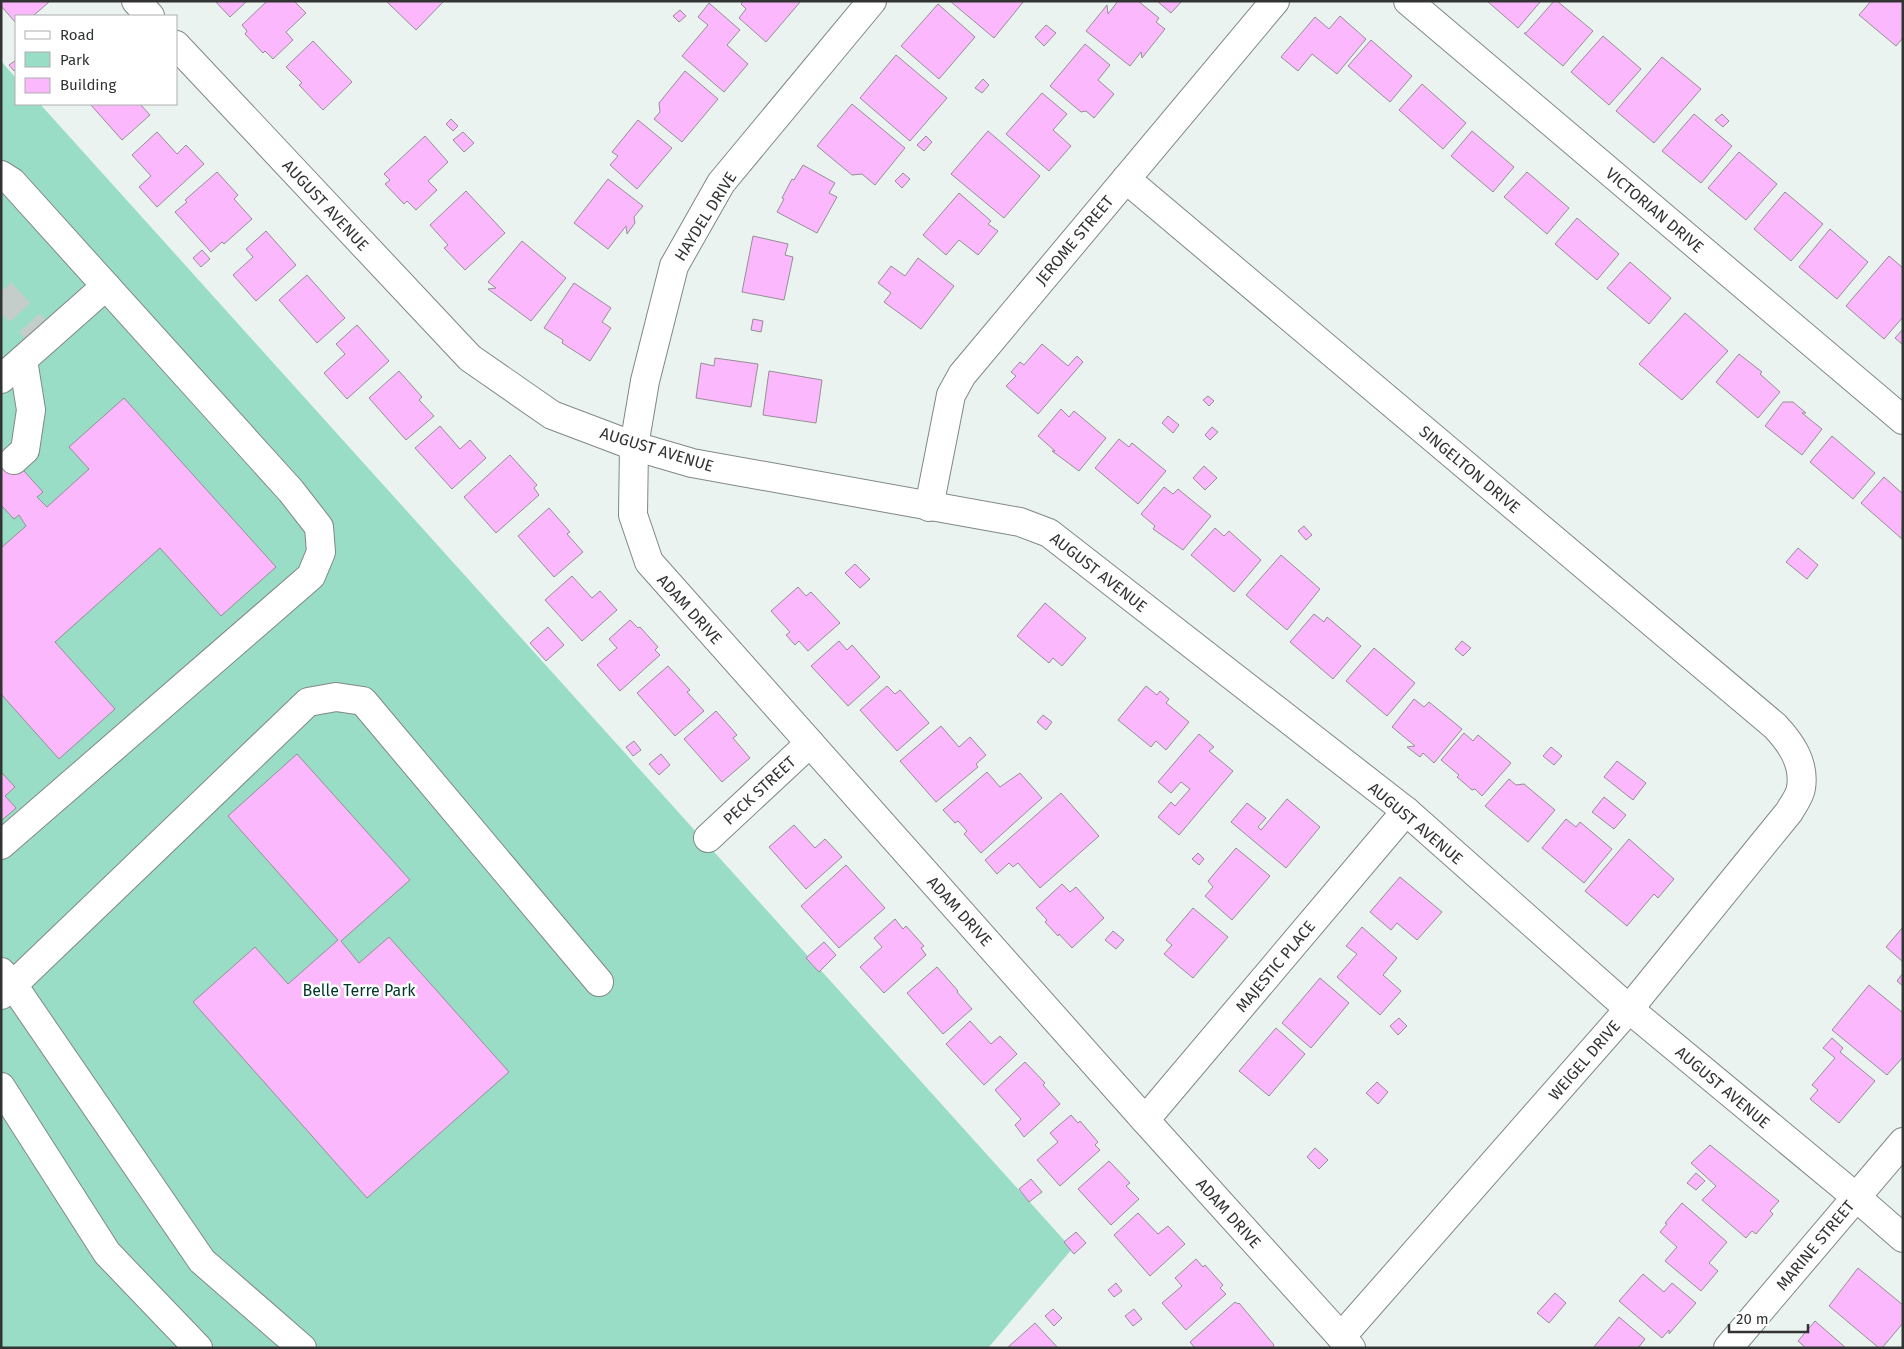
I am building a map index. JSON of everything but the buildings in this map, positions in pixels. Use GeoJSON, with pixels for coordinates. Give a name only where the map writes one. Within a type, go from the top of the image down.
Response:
{"type":"FeatureCollection","features":[{"type":"Feature","properties":{"kind":"street"},"geometry":{"type":"LineString","coordinates":[[136,1],[149,15]]}},
{"type":"Feature","properties":{"kind":"street","name":"HAYDEL DRIVE"},"geometry":{"type":"LineString","coordinates":[[634,446],[645,380],[674,266],[721,183],[872,1]]}},
{"type":"Feature","properties":{"kind":"street","name":"JEROME STREET"},"geometry":{"type":"LineString","coordinates":[[928,506],[951,395],[962,375],[1275,1]]}},
{"type":"Feature","properties":{"kind":"street","name":"VICTORIAN DRIVE"},"geometry":{"type":"LineString","coordinates":[[1408,1],[1903,420]]}},
{"type":"Feature","properties":{"kind":"street","name":"AUGUST AVENUE"},"geometry":{"type":"LineString","coordinates":[[178,47],[470,358],[552,415],[634,446],[692,463],[1020,522],[1049,532],[1406,811],[1629,1009],[1903,1238]]}},
{"type":"Feature","properties":{"kind":"street"},"geometry":{"type":"LineString","coordinates":[[1,175],[12,182],[291,491],[319,527],[321,552],[311,576],[1,845]]}},
{"type":"Feature","properties":{"kind":"street","name":"SINGELTON DRIVE"},"geometry":{"type":"LineString","coordinates":[[1126,178],[1775,726],[1790,742],[1802,768]]}},
{"type":"Feature","properties":{"kind":"street"},"geometry":{"type":"LineString","coordinates":[[1,379],[106,286]]}},
{"type":"Feature","properties":{"kind":"street"},"geometry":{"type":"LineString","coordinates":[[14,460],[25,450],[31,410],[23,360]]}},
{"type":"Feature","properties":{"kind":"street","name":"ADAM DRIVE"},"geometry":{"type":"LineString","coordinates":[[634,446],[633,515],[649,562],[1145,1120],[1346,1342]]}},
{"type":"Feature","properties":{"kind":"street"},"geometry":{"type":"LineString","coordinates":[[302,1348],[202,1261],[5,984],[308,702],[336,697],[363,701],[599,982]]}},
{"type":"Feature","properties":{"kind":"street","name":"PECK STREET"},"geometry":{"type":"LineString","coordinates":[[708,838],[810,743]]}},
{"type":"Feature","properties":{"kind":"street","name":"WEIGEL DRIVE"},"geometry":{"type":"LineString","coordinates":[[1346,1342],[1629,1009],[1789,812],[1801,790],[1802,768]]}},
{"type":"Feature","properties":{"kind":"street","name":"MAJESTIC PLACE"},"geometry":{"type":"LineString","coordinates":[[1145,1120],[1406,811]]}},
{"type":"Feature","properties":{"kind":"street"},"geometry":{"type":"LineString","coordinates":[[1,1087],[107,1253],[198,1348]]}},
{"type":"Feature","properties":{"kind":"street","name":"MARINE STREET"},"geometry":{"type":"LineString","coordinates":[[1728,1348],[1903,1142]]}},
{"type":"Feature","properties":{"kind":"green space","name":"Belle Terre Park"},"geometry":{"type":"Polygon","coordinates":[[[1,61],[15,77],[15,105],[41,105],[1072,1249],[988,1348],[1,1348],[1,61]]]}},
{"type":"Feature","properties":{"kind":"tunnel"},"geometry":{"type":"LineString","coordinates":[[1,292],[45,340]]}}]}
